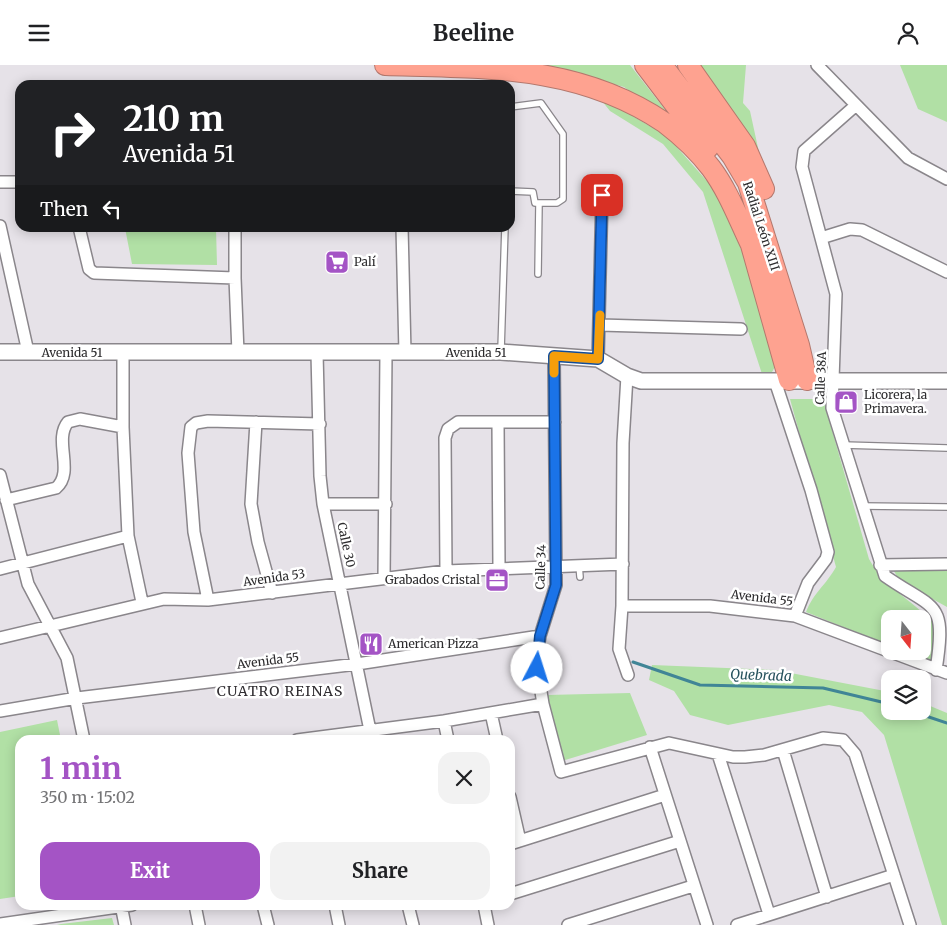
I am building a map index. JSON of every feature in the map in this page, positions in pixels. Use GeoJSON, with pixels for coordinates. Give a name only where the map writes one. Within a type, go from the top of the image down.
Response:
{"type":"FeatureCollection","features":[{"type":"Feature","properties":{"kind":"highway"},"geometry":{"type":"LineString","coordinates":[[385,65],[517,67],[548,70],[583,77],[623,95],[649,109],[679,134],[706,161],[719,181],[753,249]]}},
{"type":"Feature","properties":{"kind":"highway","name":"Radial León XIII"},"geometry":{"type":"LineString","coordinates":[[645,65],[718,163],[734,193],[753,249],[791,380]]}},
{"type":"Feature","properties":{"kind":"highway","name":"Radial León XIII"},"geometry":{"type":"LineString","coordinates":[[662,65],[732,156],[748,183],[799,345],[791,380]]}},
{"type":"Feature","properties":{"kind":"highway"},"geometry":{"type":"LineString","coordinates":[[688,65],[752,158],[767,197],[799,345]]}},
{"type":"Feature","properties":{"kind":"street"},"geometry":{"type":"LineString","coordinates":[[817,65],[855,106],[908,158],[947,179]]}},
{"type":"Feature","properties":{"kind":"street","name":"Calle 38A"},"geometry":{"type":"LineString","coordinates":[[855,106],[804,151],[802,157],[802,167],[836,294],[836,347],[832,380],[832,408],[885,576],[938,611],[944,623],[942,671]]}},
{"type":"Feature","properties":{"kind":"street"},"geometry":{"type":"LineString","coordinates":[[0,182],[15,182]]}},
{"type":"Feature","properties":{"kind":"street"},"geometry":{"type":"LineString","coordinates":[[598,359],[602,195]]}},
{"type":"Feature","properties":{"kind":"street"},"geometry":{"type":"LineString","coordinates":[[0,226],[28,353]]}},
{"type":"Feature","properties":{"kind":"street"},"geometry":{"type":"LineString","coordinates":[[821,238],[850,229],[862,231],[947,272]]}},
{"type":"Feature","properties":{"kind":"street"},"geometry":{"type":"LineString","coordinates":[[80,232],[89,269],[94,273],[235,278]]}},
{"type":"Feature","properties":{"kind":"street"},"geometry":{"type":"LineString","coordinates":[[235,232],[238,353]]}},
{"type":"Feature","properties":{"kind":"street"},"geometry":{"type":"LineString","coordinates":[[402,232],[406,353]]}},
{"type":"Feature","properties":{"kind":"street"},"geometry":{"type":"LineString","coordinates":[[600,325],[741,329]]}},
{"type":"Feature","properties":{"kind":"street","name":"Avenida 51"},"geometry":{"type":"LineString","coordinates":[[0,353],[501,352],[598,359],[627,376],[641,381],[947,381]]}},
{"type":"Feature","properties":{"kind":"street"},"geometry":{"type":"LineString","coordinates":[[124,353],[123,427],[128,536],[142,602]]}},
{"type":"Feature","properties":{"kind":"street","name":"Calle 30"},"geometry":{"type":"LineString","coordinates":[[317,353],[320,476],[323,504],[371,735]]}},
{"type":"Feature","properties":{"kind":"street"},"geometry":{"type":"LineString","coordinates":[[384,578],[386,353]]}},
{"type":"Feature","properties":{"kind":"street","name":"Calle 34"},"geometry":{"type":"LineString","coordinates":[[554,356],[556,565],[554,598],[540,636],[536,665],[543,704],[562,773],[650,747]]}},
{"type":"Feature","properties":{"kind":"street"},"geometry":{"type":"LineString","coordinates":[[627,376],[623,443],[623,564],[619,649],[628,675]]}},
{"type":"Feature","properties":{"kind":"street"},"geometry":{"type":"LineString","coordinates":[[791,380],[811,491],[828,553],[826,559],[808,583],[795,616]]}},
{"type":"Feature","properties":{"kind":"street"},"geometry":{"type":"LineString","coordinates":[[6,501],[56,488],[60,485],[64,475],[63,432],[68,422],[80,419],[123,427]]}},
{"type":"Feature","properties":{"kind":"street"},"geometry":{"type":"LineString","coordinates":[[208,601],[192,514],[188,436],[193,424],[208,421],[256,421],[320,424]]}},
{"type":"Feature","properties":{"kind":"street"},"geometry":{"type":"LineString","coordinates":[[256,421],[251,504],[258,542],[272,593]]}},
{"type":"Feature","properties":{"kind":"street"},"geometry":{"type":"LineString","coordinates":[[446,571],[445,438],[449,427],[458,422],[555,422]]}},
{"type":"Feature","properties":{"kind":"street"},"geometry":{"type":"LineString","coordinates":[[498,423],[499,567]]}},
{"type":"Feature","properties":{"kind":"street"},"geometry":{"type":"LineString","coordinates":[[0,475],[22,563],[35,599],[67,658],[77,698],[83,735]]}},
{"type":"Feature","properties":{"kind":"street"},"geometry":{"type":"LineString","coordinates":[[323,504],[386,504]]}},
{"type":"Feature","properties":{"kind":"street"},"geometry":{"type":"LineString","coordinates":[[0,569],[128,536]]}},
{"type":"Feature","properties":{"kind":"street","name":"Avenida 53"},"geometry":{"type":"LineString","coordinates":[[0,638],[142,602],[164,599],[208,601],[340,582],[446,571],[499,567],[623,564]]}},
{"type":"Feature","properties":{"kind":"street"},"geometry":{"type":"LineString","coordinates":[[880,565],[947,565]]}},
{"type":"Feature","properties":{"kind":"street","name":"Avenida 55"},"geometry":{"type":"LineString","coordinates":[[622,606],[710,605],[795,616],[942,671]]}},
{"type":"Feature","properties":{"kind":"street","name":"Avenida 55"},"geometry":{"type":"LineString","coordinates":[[0,711],[77,698],[357,664],[540,636]]}},
{"type":"Feature","properties":{"kind":"street"},"geometry":{"type":"LineString","coordinates":[[371,735],[543,704]]}},
{"type":"Feature","properties":{"kind":"street"},"geometry":{"type":"LineString","coordinates":[[491,713],[496,735]]}},
{"type":"Feature","properties":{"kind":"street"},"geometry":{"type":"LineString","coordinates":[[444,721],[447,735]]}},
{"type":"Feature","properties":{"kind":"street"},"geometry":{"type":"LineString","coordinates":[[707,925],[650,747],[678,743],[718,754],[754,757],[824,738],[843,740],[855,754],[910,925]]}},
{"type":"Feature","properties":{"kind":"street"},"geometry":{"type":"LineString","coordinates":[[782,750],[827,897]]}},
{"type":"Feature","properties":{"kind":"street"},"geometry":{"type":"LineString","coordinates":[[718,754],[769,914]]}},
{"type":"Feature","properties":{"kind":"street"},"geometry":{"type":"LineString","coordinates":[[515,843],[665,795]]}},
{"type":"Feature","properties":{"kind":"street"},"geometry":{"type":"LineString","coordinates":[[515,892],[680,841]]}},
{"type":"Feature","properties":{"kind":"street"},"geometry":{"type":"LineString","coordinates":[[737,925],[894,875]]}},
{"type":"Feature","properties":{"kind":"street"},"geometry":{"type":"LineString","coordinates":[[568,925],[694,886]]}},
{"type":"Feature","properties":{"kind":"street"},"geometry":{"type":"LineString","coordinates":[[0,924],[97,910]]}},
{"type":"Feature","properties":{"kind":"street"},"geometry":{"type":"LineString","coordinates":[[125,910],[125,925]]}},
{"type":"Feature","properties":{"kind":"street"},"geometry":{"type":"LineString","coordinates":[[195,910],[199,925]]}},
{"type":"Feature","properties":{"kind":"street"},"geometry":{"type":"LineString","coordinates":[[264,910],[268,925]]}},
{"type":"Feature","properties":{"kind":"street"},"geometry":{"type":"LineString","coordinates":[[336,910],[339,925]]}},
{"type":"Feature","properties":{"kind":"street"},"geometry":{"type":"LineString","coordinates":[[409,910],[412,925]]}},
{"type":"Feature","properties":{"kind":"street"},"geometry":{"type":"LineString","coordinates":[[485,910],[488,925]]}},
{"type":"Feature","properties":{"kind":"lane"},"geometry":{"type":"LineString","coordinates":[[515,106],[541,103],[564,134],[562,199],[557,203],[535,203],[533,192],[515,191]]}},
{"type":"Feature","properties":{"kind":"lane"},"geometry":{"type":"LineString","coordinates":[[538,274],[539,203]]}},
{"type":"Feature","properties":{"kind":"lane"},"geometry":{"type":"LineString","coordinates":[[501,352],[505,232]]}},
{"type":"Feature","properties":{"kind":"lane"},"geometry":{"type":"LineString","coordinates":[[843,445],[947,448]]}},
{"type":"Feature","properties":{"kind":"lane"},"geometry":{"type":"LineString","coordinates":[[862,506],[947,507]]}},
{"type":"Feature","properties":{"kind":"lane"},"geometry":{"type":"LineString","coordinates":[[579,565],[580,577]]}},
{"type":"Feature","properties":{"kind":"green space"},"geometry":{"type":"Polygon","coordinates":[[[544,65],[630,65],[681,130],[624,87],[544,65]]]}},
{"type":"Feature","properties":{"kind":"green space"},"geometry":{"type":"Polygon","coordinates":[[[696,65],[746,65],[743,103],[750,111],[760,157],[696,65]]]}},
{"type":"Feature","properties":{"kind":"green space"},"geometry":{"type":"Polygon","coordinates":[[[900,65],[947,65],[947,122],[918,109],[900,65]]]}},
{"type":"Feature","properties":{"kind":"green space"},"geometry":{"type":"Polygon","coordinates":[[[598,96],[667,136],[714,189],[742,251],[775,359],[775,367],[772,372],[762,374],[703,192],[663,144],[610,111],[598,96]]]}},
{"type":"Feature","properties":{"kind":"green space"},"geometry":{"type":"Polygon","coordinates":[[[126,232],[216,232],[217,265],[132,264],[126,232]]]}},
{"type":"Feature","properties":{"kind":"green space"},"geometry":{"type":"Polygon","coordinates":[[[790,399],[823,399],[869,559],[883,578],[919,610],[881,610],[881,642],[806,612],[836,567],[790,399]]]}},
{"type":"Feature","properties":{"kind":"green space"},"geometry":{"type":"Polygon","coordinates":[[[892,568],[947,568],[947,607],[900,581],[892,568]]]}},
{"type":"Feature","properties":{"kind":"green space"},"geometry":{"type":"Polygon","coordinates":[[[931,620],[935,624],[937,642],[931,663],[924,660],[931,660],[931,620]]]}},
{"type":"Feature","properties":{"kind":"green space"},"geometry":{"type":"Polygon","coordinates":[[[652,665],[775,670],[881,690],[881,720],[931,720],[931,706],[947,713],[947,925],[942,925],[884,735],[862,712],[829,705],[728,725],[690,715],[674,691],[649,680],[652,665]]]}},
{"type":"Feature","properties":{"kind":"green space"},"geometry":{"type":"Polygon","coordinates":[[[630,693],[647,735],[562,761],[547,695],[630,693]]]}},
{"type":"Feature","properties":{"kind":"green space"},"geometry":{"type":"Polygon","coordinates":[[[57,720],[60,735],[15,735],[15,897],[0,899],[0,732],[57,720]]]}},
{"type":"Feature","properties":{"kind":"green space"},"geometry":{"type":"Polygon","coordinates":[[[112,918],[114,925],[57,925],[61,924],[112,918]]]}},
{"type":"Feature","properties":{"kind":"waterway","name":"Quebrada"},"geometry":{"type":"LineString","coordinates":[[633,662],[700,685],[823,688],[881,702]]}},
{"type":"Feature","properties":{"kind":"waterway","name":"Quebrada"},"geometry":{"type":"LineString","coordinates":[[931,718],[947,723]]}},
{"type":"Feature","properties":{"kind":"slow traffic"},"geometry":{"type":"LineString","coordinates":[[554,373],[554,356],[598,359],[600,315]]}},
{"type":"Feature","properties":{"kind":"place","name":"Palí"},"geometry":{"type":"Point","coordinates":[337,262]}},
{"type":"Feature","properties":{"kind":"place","name":"Licorera, la Primavera."},"geometry":{"type":"Point","coordinates":[846,402]}},
{"type":"Feature","properties":{"kind":"place","name":"Grabados Cristal"},"geometry":{"type":"Point","coordinates":[497,580]}},
{"type":"Feature","properties":{"kind":"place","name":"American Pizza"},"geometry":{"type":"Point","coordinates":[371,644]}},
{"type":"Feature","properties":{"kind":"district","name":"CUATRO REINAS"},"geometry":{"type":"Point","coordinates":[280,691]}},
{"type":"Feature","properties":{"kind":"route"},"geometry":{"type":"LineString","coordinates":[[537,668],[536,661],[540,636],[554,598],[556,585],[554,356],[598,359],[602,195]]}}]}
